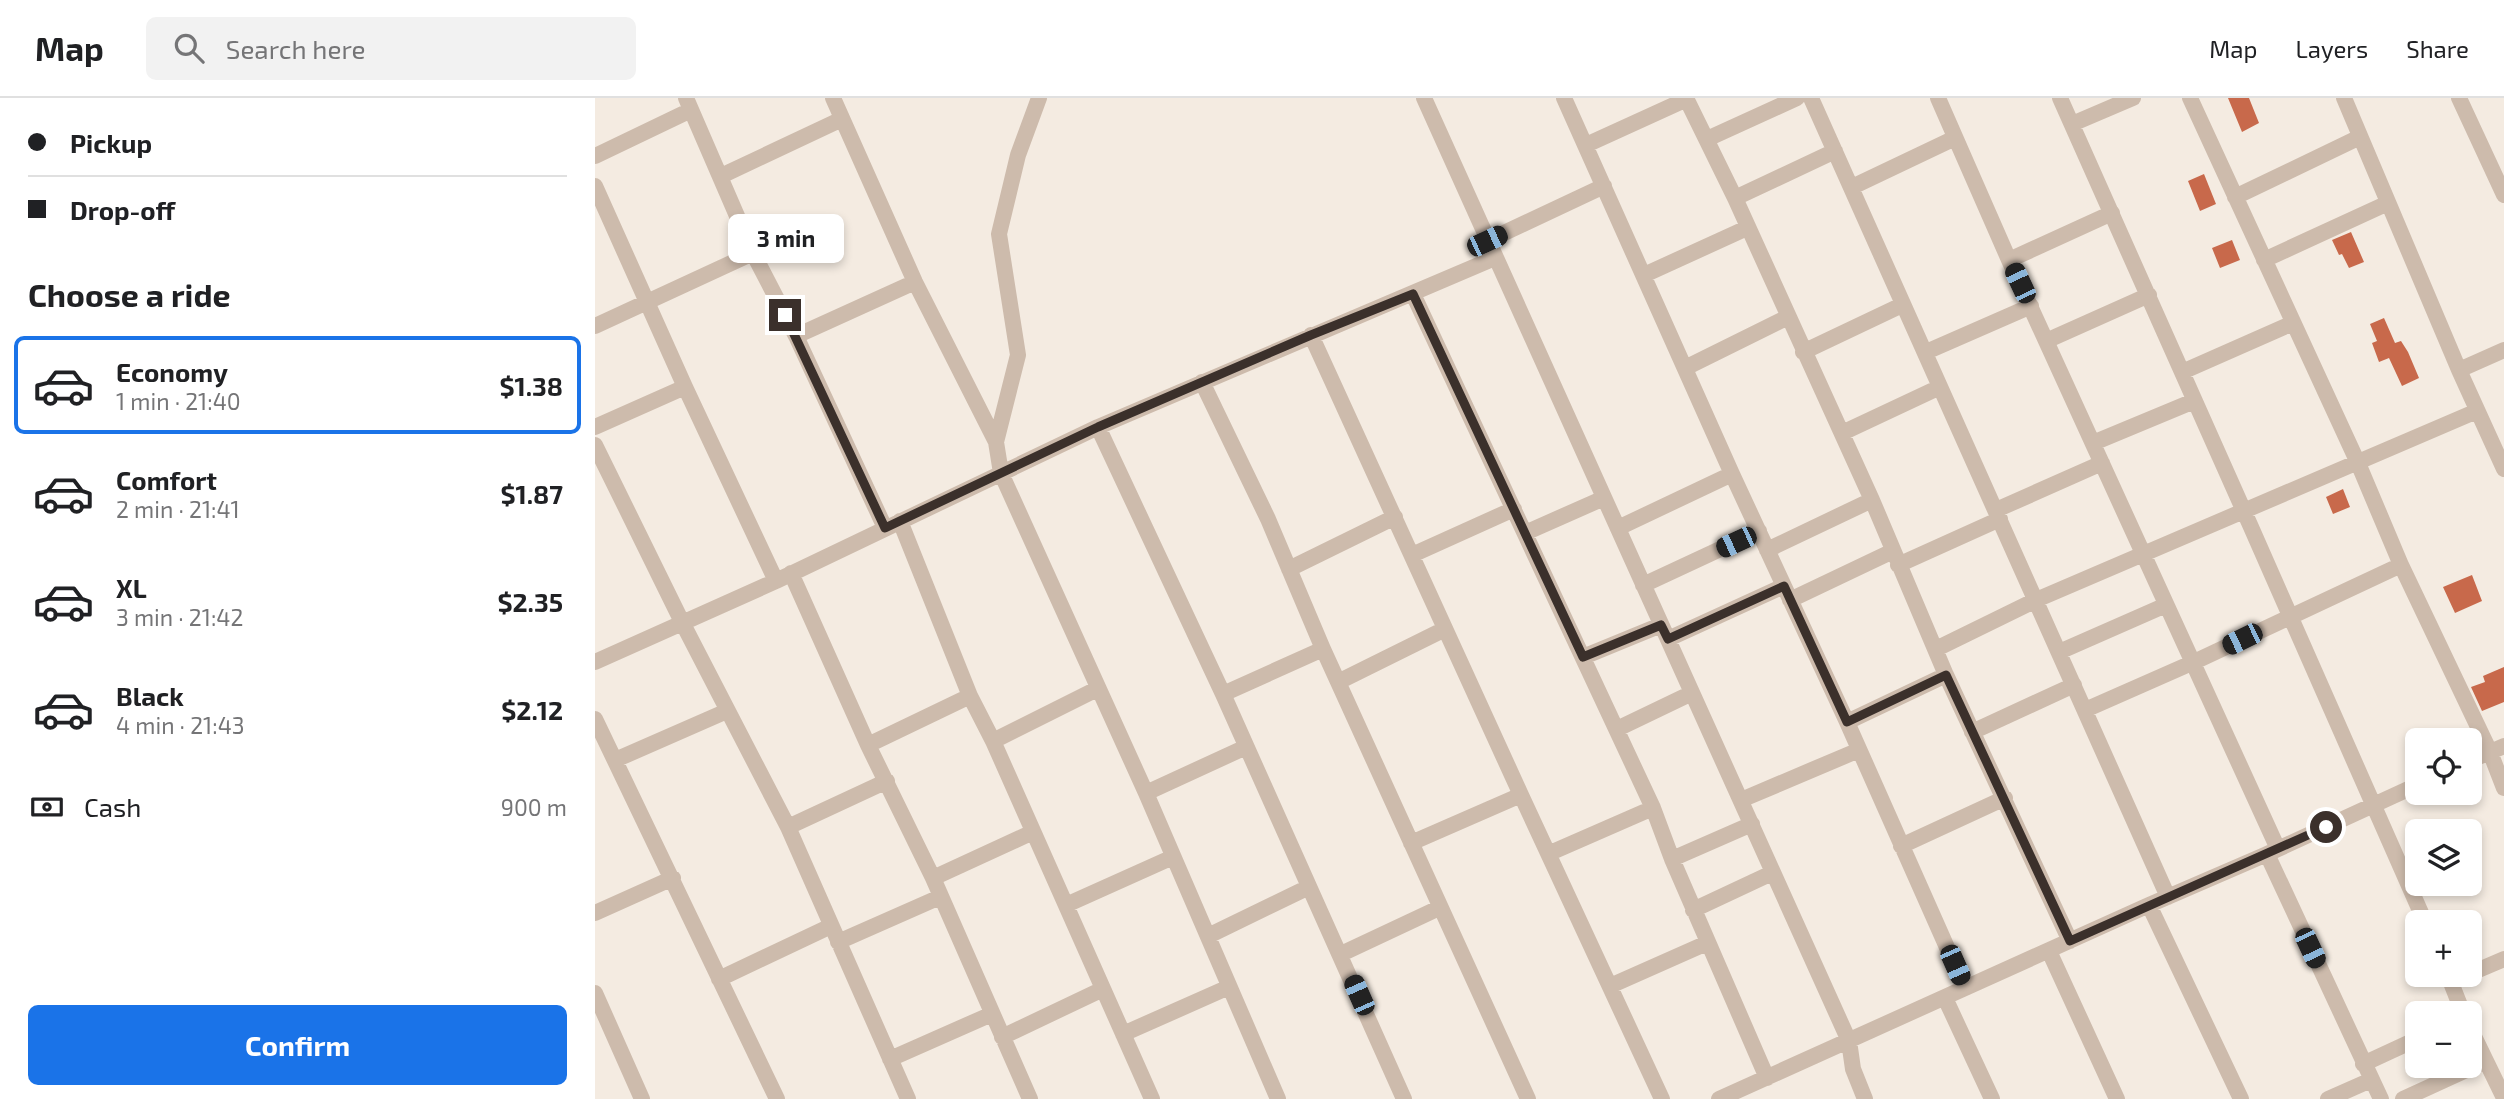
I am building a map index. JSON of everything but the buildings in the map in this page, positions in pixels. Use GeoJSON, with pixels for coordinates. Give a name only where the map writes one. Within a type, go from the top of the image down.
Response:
{"type":"FeatureCollection","features":[{"type":"Feature","properties":{"kind":"street"},"geometry":{"type":"LineString","coordinates":[[833,98],[915,282],[996,442],[1001,473],[1146,793],[1278,1099]]}},
{"type":"Feature","properties":{"kind":"street"},"geometry":{"type":"LineString","coordinates":[[996,442],[1018,355],[999,234],[1018,155],[1039,98]]}},
{"type":"Feature","properties":{"kind":"street"},"geometry":{"type":"LineString","coordinates":[[1424,98],[1849,1041],[1853,1069],[1865,1099]]}},
{"type":"Feature","properties":{"kind":"street"},"geometry":{"type":"LineString","coordinates":[[1564,98],[1965,988]]}},
{"type":"Feature","properties":{"kind":"street"},"geometry":{"type":"LineString","coordinates":[[1707,139],[1797,98]]}},
{"type":"Feature","properties":{"kind":"street"},"geometry":{"type":"LineString","coordinates":[[1811,98],[2168,897]]}},
{"type":"Feature","properties":{"kind":"street"},"geometry":{"type":"LineString","coordinates":[[1938,98],[2009,260],[2194,662],[2273,852],[2381,1099]]}},
{"type":"Feature","properties":{"kind":"street"},"geometry":{"type":"LineString","coordinates":[[2060,98],[2420,910]]}},
{"type":"Feature","properties":{"kind":"street"},"geometry":{"type":"LineString","coordinates":[[2071,124],[2133,98]]}},
{"type":"Feature","properties":{"kind":"street"},"geometry":{"type":"LineString","coordinates":[[2190,98],[2358,463],[2400,565],[2497,749],[2504,788]]}},
{"type":"Feature","properties":{"kind":"street"},"geometry":{"type":"LineString","coordinates":[[2345,98],[2459,370],[2504,469]]}},
{"type":"Feature","properties":{"kind":"street"},"geometry":{"type":"LineString","coordinates":[[2459,98],[2504,195]]}},
{"type":"Feature","properties":{"kind":"street"},"geometry":{"type":"LineString","coordinates":[[1586,145],[1687,99],[1842,433],[1946,675],[2070,941]]}},
{"type":"Feature","properties":{"kind":"street"},"geometry":{"type":"LineString","coordinates":[[595,156],[688,104],[753,253],[892,524],[993,741],[1152,1099]]}},
{"type":"Feature","properties":{"kind":"street"},"geometry":{"type":"LineString","coordinates":[[721,176],[842,119]]}},
{"type":"Feature","properties":{"kind":"street"},"geometry":{"type":"LineString","coordinates":[[2235,197],[2360,136]]}},
{"type":"Feature","properties":{"kind":"street"},"geometry":{"type":"LineString","coordinates":[[1852,187],[1955,138]]}},
{"type":"Feature","properties":{"kind":"street"},"geometry":{"type":"LineString","coordinates":[[1735,198],[1835,151]]}},
{"type":"Feature","properties":{"kind":"street"},"geometry":{"type":"LineString","coordinates":[[595,186],[776,581]]}},
{"type":"Feature","properties":{"kind":"street"},"geometry":{"type":"LineString","coordinates":[[1487,241],[1604,186]]}},
{"type":"Feature","properties":{"kind":"street"},"geometry":{"type":"LineString","coordinates":[[2264,260],[2388,203]]}},
{"type":"Feature","properties":{"kind":"street"},"geometry":{"type":"LineString","coordinates":[[2009,260],[2112,213]]}},
{"type":"Feature","properties":{"kind":"street"},"geometry":{"type":"LineString","coordinates":[[1644,275],[1747,228]]}},
{"type":"Feature","properties":{"kind":"street"},"geometry":{"type":"LineString","coordinates":[[595,326],[753,253]]}},
{"type":"Feature","properties":{"kind":"street"},"geometry":{"type":"LineString","coordinates":[[595,662],[776,581],[1098,427],[1495,258]]}},
{"type":"Feature","properties":{"kind":"street"},"geometry":{"type":"LineString","coordinates":[[796,336],[915,282]]}},
{"type":"Feature","properties":{"kind":"street"},"geometry":{"type":"LineString","coordinates":[[1413,294],[1653,808],[1693,910],[1767,1078]]}},
{"type":"Feature","properties":{"kind":"street"},"geometry":{"type":"LineString","coordinates":[[2046,341],[2149,295]]}},
{"type":"Feature","properties":{"kind":"street"},"geometry":{"type":"LineString","coordinates":[[1803,352],[1902,305]]}},
{"type":"Feature","properties":{"kind":"street"},"geometry":{"type":"LineString","coordinates":[[1926,352],[2031,306]]}},
{"type":"Feature","properties":{"kind":"street"},"geometry":{"type":"LineString","coordinates":[[1685,368],[1787,317]]}},
{"type":"Feature","properties":{"kind":"street"},"geometry":{"type":"LineString","coordinates":[[2182,372],[2293,323]]}},
{"type":"Feature","properties":{"kind":"street"},"geometry":{"type":"LineString","coordinates":[[1311,335],[1662,1099]]}},
{"type":"Feature","properties":{"kind":"street"},"geometry":{"type":"LineString","coordinates":[[2459,370],[2504,350]]}},
{"type":"Feature","properties":{"kind":"street"},"geometry":{"type":"LineString","coordinates":[[1202,382],[1268,519],[1439,908],[1528,1099]]}},
{"type":"Feature","properties":{"kind":"street"},"geometry":{"type":"LineString","coordinates":[[595,427],[685,387]]}},
{"type":"Feature","properties":{"kind":"street"},"geometry":{"type":"LineString","coordinates":[[1842,433],[1940,387]]}},
{"type":"Feature","properties":{"kind":"street"},"geometry":{"type":"LineString","coordinates":[[2093,443],[2193,401]]}},
{"type":"Feature","properties":{"kind":"street"},"geometry":{"type":"LineString","coordinates":[[1936,649],[2036,600],[2477,411]]}},
{"type":"Feature","properties":{"kind":"street"},"geometry":{"type":"LineString","coordinates":[[1098,427],[1223,694],[1404,1099]]}},
{"type":"Feature","properties":{"kind":"street"},"geometry":{"type":"LineString","coordinates":[[595,445],[682,622],[788,827],[908,1099]]}},
{"type":"Feature","properties":{"kind":"street"},"geometry":{"type":"LineString","coordinates":[[1583,657],[1896,558],[1998,514],[2102,463]]}},
{"type":"Feature","properties":{"kind":"street"},"geometry":{"type":"LineString","coordinates":[[1618,528],[1732,474]]}},
{"type":"Feature","properties":{"kind":"street"},"geometry":{"type":"LineString","coordinates":[[1525,533],[1604,498]]}},
{"type":"Feature","properties":{"kind":"street"},"geometry":{"type":"LineString","coordinates":[[1767,550],[1872,500]]}},
{"type":"Feature","properties":{"kind":"street"},"geometry":{"type":"LineString","coordinates":[[1412,555],[1514,509]]}},
{"type":"Feature","properties":{"kind":"street"},"geometry":{"type":"LineString","coordinates":[[1289,569],[1395,517]]}},
{"type":"Feature","properties":{"kind":"street"},"geometry":{"type":"LineString","coordinates":[[1643,585],[1759,531]]}},
{"type":"Feature","properties":{"kind":"street"},"geometry":{"type":"LineString","coordinates":[[2085,710],[2400,565]]}},
{"type":"Feature","properties":{"kind":"street"},"geometry":{"type":"LineString","coordinates":[[791,573],[933,878],[1030,1099]]}},
{"type":"Feature","properties":{"kind":"street"},"geometry":{"type":"LineString","coordinates":[[2059,652],[2166,604]]}},
{"type":"Feature","properties":{"kind":"street"},"geometry":{"type":"LineString","coordinates":[[1338,682],[1445,629]]}},
{"type":"Feature","properties":{"kind":"street"},"geometry":{"type":"LineString","coordinates":[[1223,694],[1323,649]]}},
{"type":"Feature","properties":{"kind":"street"},"geometry":{"type":"LineString","coordinates":[[1847,722],[1946,675]]}},
{"type":"Feature","properties":{"kind":"street"},"geometry":{"type":"LineString","coordinates":[[1972,732],[2074,685]]}},
{"type":"Feature","properties":{"kind":"street"},"geometry":{"type":"LineString","coordinates":[[993,741],[1097,689]]}},
{"type":"Feature","properties":{"kind":"street"},"geometry":{"type":"LineString","coordinates":[[1617,729],[1692,693]]}},
{"type":"Feature","properties":{"kind":"street"},"geometry":{"type":"LineString","coordinates":[[869,745],[970,696]]}},
{"type":"Feature","properties":{"kind":"street"},"geometry":{"type":"LineString","coordinates":[[615,760],[727,711]]}},
{"type":"Feature","properties":{"kind":"street"},"geometry":{"type":"LineString","coordinates":[[595,719],[777,1099]]}},
{"type":"Feature","properties":{"kind":"street"},"geometry":{"type":"LineString","coordinates":[[1146,793],[1247,747]]}},
{"type":"Feature","properties":{"kind":"street"},"geometry":{"type":"LineString","coordinates":[[1741,800],[1859,750]]}},
{"type":"Feature","properties":{"kind":"street"},"geometry":{"type":"LineString","coordinates":[[788,827],[887,781]]}},
{"type":"Feature","properties":{"kind":"street"},"geometry":{"type":"LineString","coordinates":[[1719,1099],[1738,1095],[1767,1078],[2405,790]]}},
{"type":"Feature","properties":{"kind":"street"},"geometry":{"type":"LineString","coordinates":[[1411,843],[1521,795]]}},
{"type":"Feature","properties":{"kind":"street"},"geometry":{"type":"LineString","coordinates":[[1901,846],[2005,798]]}},
{"type":"Feature","properties":{"kind":"street"},"geometry":{"type":"LineString","coordinates":[[1549,853],[1653,808]]}},
{"type":"Feature","properties":{"kind":"street"},"geometry":{"type":"LineString","coordinates":[[1672,859],[1752,824]]}},
{"type":"Feature","properties":{"kind":"street"},"geometry":{"type":"LineString","coordinates":[[933,878],[1033,832]]}},
{"type":"Feature","properties":{"kind":"street"},"geometry":{"type":"LineString","coordinates":[[1066,905],[1173,857]]}},
{"type":"Feature","properties":{"kind":"street"},"geometry":{"type":"LineString","coordinates":[[1693,910],[1772,873]]}},
{"type":"Feature","properties":{"kind":"street"},"geometry":{"type":"LineString","coordinates":[[595,913],[673,878]]}},
{"type":"Feature","properties":{"kind":"street"},"geometry":{"type":"LineString","coordinates":[[1208,936],[1310,887]]}},
{"type":"Feature","properties":{"kind":"street"},"geometry":{"type":"LineString","coordinates":[[838,942],[940,897]]}},
{"type":"Feature","properties":{"kind":"street"},"geometry":{"type":"LineString","coordinates":[[2149,905],[2241,1099]]}},
{"type":"Feature","properties":{"kind":"street"},"geometry":{"type":"LineString","coordinates":[[1341,954],[1439,908]]}},
{"type":"Feature","properties":{"kind":"street"},"geometry":{"type":"LineString","coordinates":[[719,979],[831,926]]}},
{"type":"Feature","properties":{"kind":"street"},"geometry":{"type":"LineString","coordinates":[[1610,986],[1707,943]]}},
{"type":"Feature","properties":{"kind":"street"},"geometry":{"type":"LineString","coordinates":[[2049,951],[2117,1099]]}},
{"type":"Feature","properties":{"kind":"street"},"geometry":{"type":"LineString","coordinates":[[2482,969],[2504,959]]}},
{"type":"Feature","properties":{"kind":"street"},"geometry":{"type":"LineString","coordinates":[[1123,1034],[1229,987]]}},
{"type":"Feature","properties":{"kind":"street"},"geometry":{"type":"LineString","coordinates":[[1002,1037],[1103,989]]}},
{"type":"Feature","properties":{"kind":"street"},"geometry":{"type":"LineString","coordinates":[[595,993],[642,1099]]}},
{"type":"Feature","properties":{"kind":"street"},"geometry":{"type":"LineString","coordinates":[[1945,998],[1992,1099]]}},
{"type":"Feature","properties":{"kind":"street"},"geometry":{"type":"LineString","coordinates":[[890,1059],[992,1014]]}},
{"type":"Feature","properties":{"kind":"street"},"geometry":{"type":"LineString","coordinates":[[595,1037],[611,1030]]}},
{"type":"Feature","properties":{"kind":"street"},"geometry":{"type":"LineString","coordinates":[[2364,1064],[2405,1045]]}},
{"type":"Feature","properties":{"kind":"street"},"geometry":{"type":"LineString","coordinates":[[2482,1053],[2504,1098]]}},
{"type":"Feature","properties":{"kind":"street"},"geometry":{"type":"LineString","coordinates":[[2403,1099],[2486,1061]]}},
{"type":"Feature","properties":{"kind":"street"},"geometry":{"type":"LineString","coordinates":[[2328,1099],[2371,1080]]}},
{"type":"Feature","properties":{"kind":"route"},"geometry":{"type":"LineString","coordinates":[[785,315],[885,528],[1098,427],[1413,294],[1583,657],[1661,625],[1668,639],[1784,586],[1847,722],[1946,675],[2070,941],[2326,827]]}}]}
